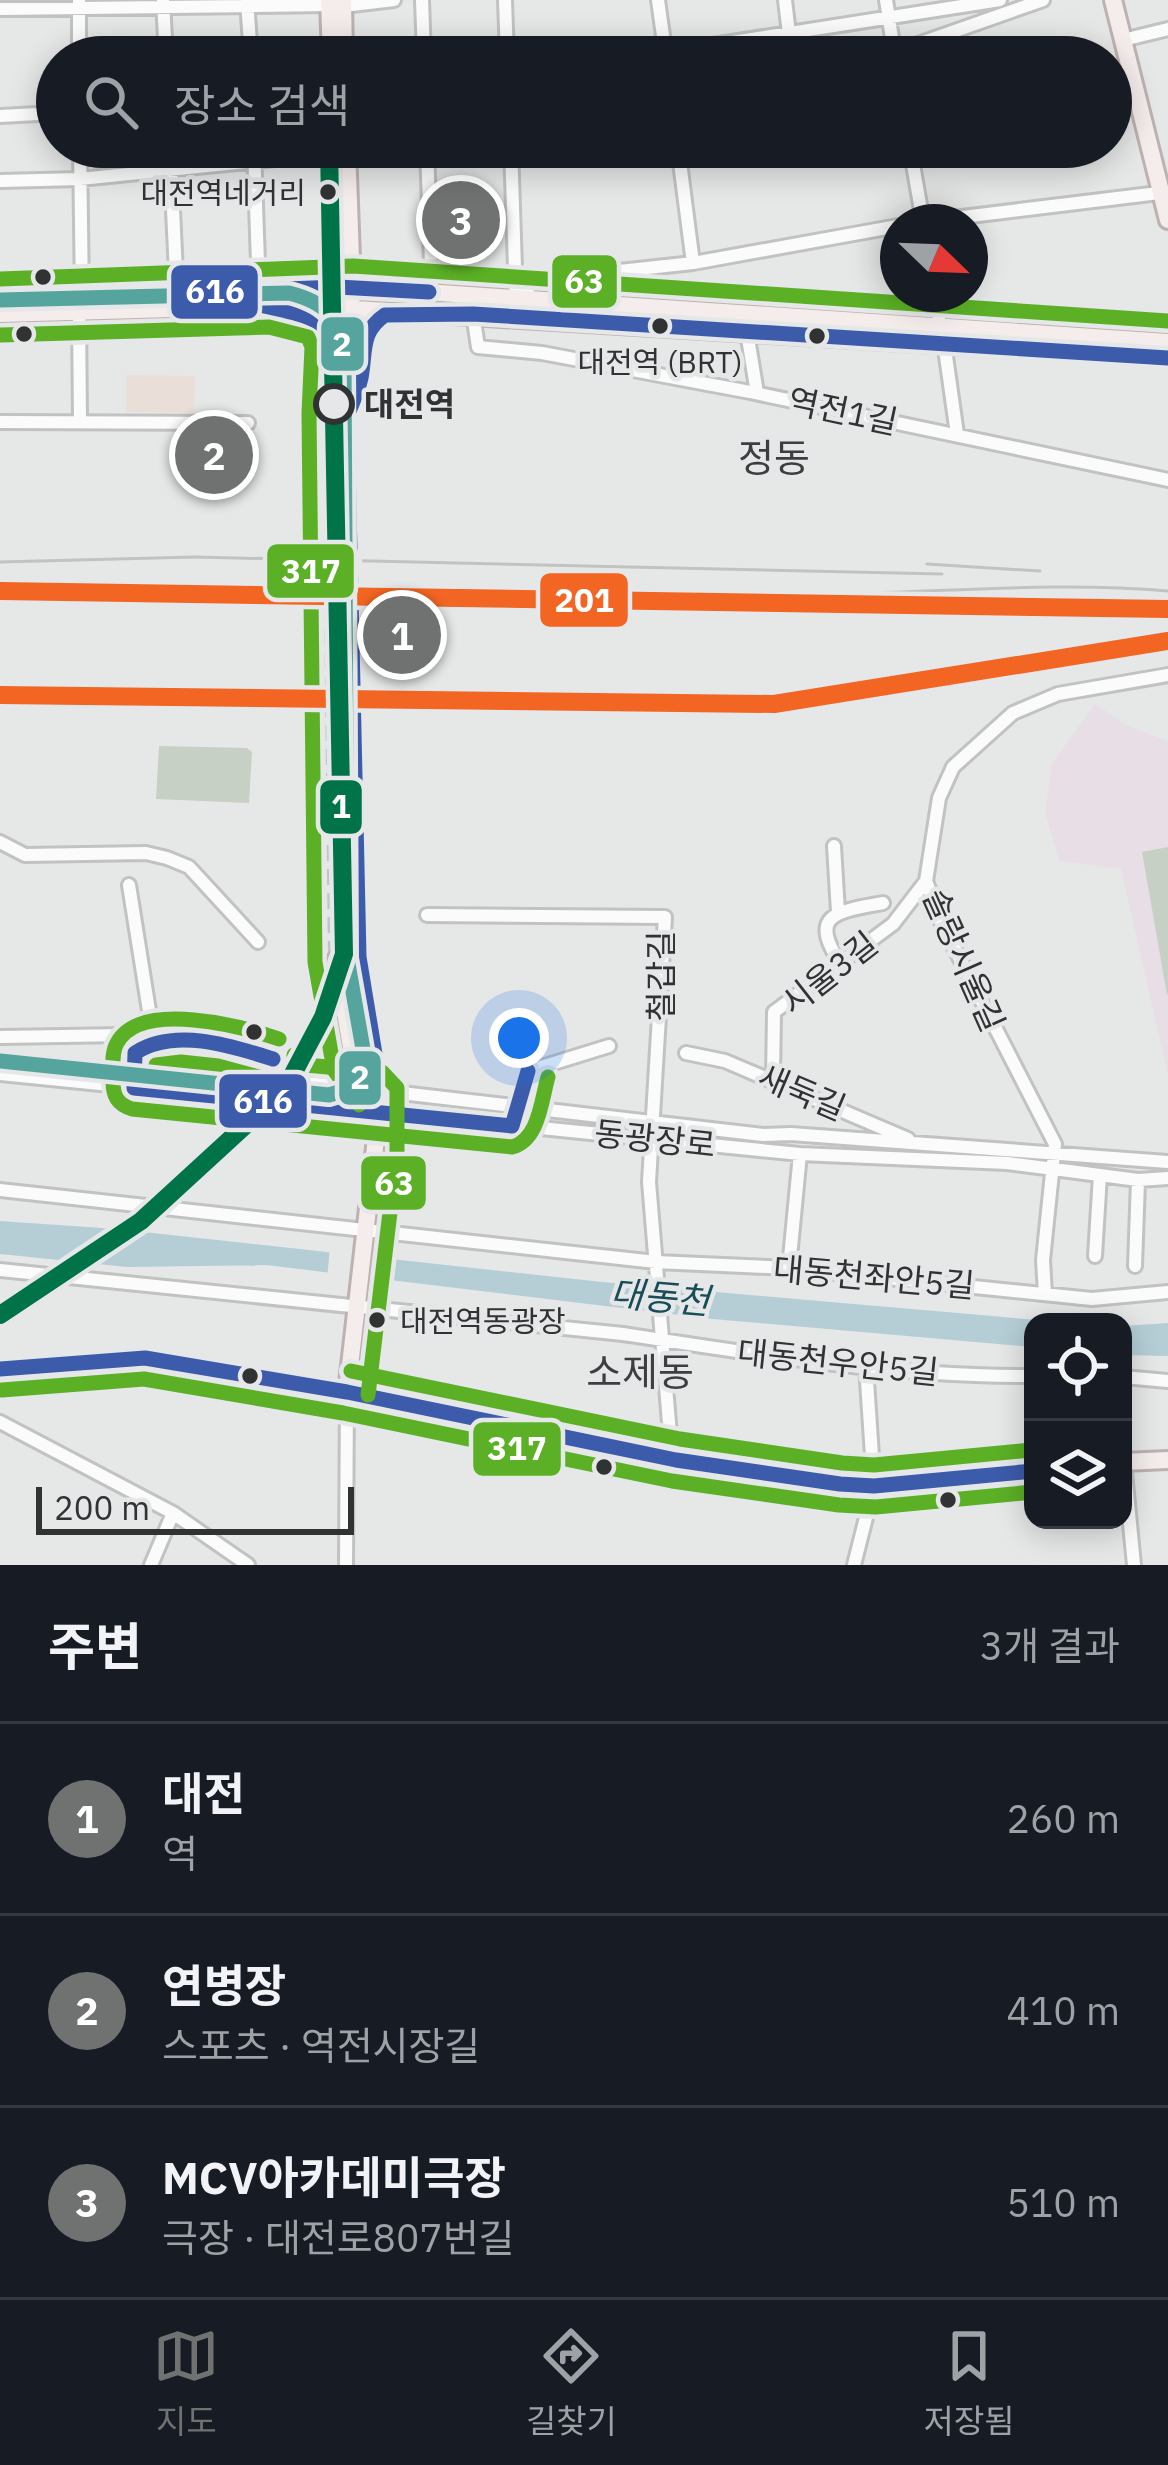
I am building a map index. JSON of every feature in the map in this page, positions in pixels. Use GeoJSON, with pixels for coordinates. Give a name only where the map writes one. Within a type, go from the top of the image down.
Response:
{"type":"FeatureCollection","features":[{"type":"Feature","properties":{"kind":"main road"},"geometry":{"type":"LineString","coordinates":[[1113,0],[1122,36]]}},
{"type":"Feature","properties":{"kind":"main road"},"geometry":{"type":"LineString","coordinates":[[333,36],[336,3]]}},
{"type":"Feature","properties":{"kind":"main road"},"geometry":{"type":"LineString","coordinates":[[336,3],[341,36]]}},
{"type":"Feature","properties":{"kind":"main road"},"geometry":{"type":"LineString","coordinates":[[1132,74],[1168,220]]}},
{"type":"Feature","properties":{"kind":"main road"},"geometry":{"type":"LineString","coordinates":[[339,415],[345,308],[341,168]]}},
{"type":"Feature","properties":{"kind":"main road"},"geometry":{"type":"LineString","coordinates":[[0,300],[80,304],[265,299],[345,287],[942,334],[1162,360]]}},
{"type":"Feature","properties":{"kind":"main road"},"geometry":{"type":"LineString","coordinates":[[0,314],[177,294],[747,332],[1168,342]]}},
{"type":"Feature","properties":{"kind":"main road"},"geometry":{"type":"LineString","coordinates":[[265,299],[316,316],[325,324],[333,343],[339,415]]}},
{"type":"Feature","properties":{"kind":"main road"},"geometry":{"type":"LineString","coordinates":[[333,343],[345,308]]}},
{"type":"Feature","properties":{"kind":"main road"},"geometry":{"type":"LineString","coordinates":[[339,415],[361,376],[365,332],[385,315],[430,312]]}},
{"type":"Feature","properties":{"kind":"main road"},"geometry":{"type":"LineString","coordinates":[[347,1391],[379,1112],[359,957]]}},
{"type":"Feature","properties":{"kind":"main road"},"geometry":{"type":"LineString","coordinates":[[336,959],[354,1064],[376,1092]]}},
{"type":"Feature","properties":{"kind":"main road"},"geometry":{"type":"LineString","coordinates":[[0,1369],[145,1358],[347,1391],[672,1459],[874,1486],[1024,1472]]}},
{"type":"Feature","properties":{"kind":"main road"},"geometry":{"type":"LineString","coordinates":[[1132,1462],[1168,1460]]}},
{"type":"Feature","properties":{"kind":"street"},"geometry":{"type":"LineString","coordinates":[[0,9],[394,0]]}},
{"type":"Feature","properties":{"kind":"street"},"geometry":{"type":"LineString","coordinates":[[422,0],[423,36]]}},
{"type":"Feature","properties":{"kind":"street"},"geometry":{"type":"LineString","coordinates":[[505,0],[506,36]]}},
{"type":"Feature","properties":{"kind":"street"},"geometry":{"type":"LineString","coordinates":[[658,0],[663,36]]}},
{"type":"Feature","properties":{"kind":"street"},"geometry":{"type":"LineString","coordinates":[[785,0],[789,34]]}},
{"type":"Feature","properties":{"kind":"street"},"geometry":{"type":"LineString","coordinates":[[886,0],[889,36]]}},
{"type":"Feature","properties":{"kind":"street"},"geometry":{"type":"LineString","coordinates":[[777,36],[1000,0]]}},
{"type":"Feature","properties":{"kind":"street"},"geometry":{"type":"LineString","coordinates":[[943,36],[1043,0]]}},
{"type":"Feature","properties":{"kind":"street"},"geometry":{"type":"LineString","coordinates":[[247,3],[249,36]]}},
{"type":"Feature","properties":{"kind":"street"},"geometry":{"type":"LineString","coordinates":[[163,4],[165,36]]}},
{"type":"Feature","properties":{"kind":"street"},"geometry":{"type":"LineString","coordinates":[[79,5],[79,36]]}},
{"type":"Feature","properties":{"kind":"street"},"geometry":{"type":"LineString","coordinates":[[1132,38],[1168,29]]}},
{"type":"Feature","properties":{"kind":"street"},"geometry":{"type":"LineString","coordinates":[[0,116],[36,114]]}},
{"type":"Feature","properties":{"kind":"street"},"geometry":{"type":"LineString","coordinates":[[80,168],[80,421]]}},
{"type":"Feature","properties":{"kind":"street"},"geometry":{"type":"LineString","coordinates":[[0,181],[80,179],[171,168],[177,294]]}},
{"type":"Feature","properties":{"kind":"street"},"geometry":{"type":"LineString","coordinates":[[256,168],[265,299]]}},
{"type":"Feature","properties":{"kind":"street"},"geometry":{"type":"LineString","coordinates":[[428,168],[432,292]]}},
{"type":"Feature","properties":{"kind":"street"},"geometry":{"type":"LineString","coordinates":[[512,168],[515,298]]}},
{"type":"Feature","properties":{"kind":"street"},"geometry":{"type":"LineString","coordinates":[[681,168],[693,263]]}},
{"type":"Feature","properties":{"kind":"street"},"geometry":{"type":"LineString","coordinates":[[913,168],[919,204]]}},
{"type":"Feature","properties":{"kind":"street"},"geometry":{"type":"LineString","coordinates":[[988,214],[1164,193]]}},
{"type":"Feature","properties":{"kind":"street"},"geometry":{"type":"LineString","coordinates":[[515,298],[537,280],[693,263],[880,229]]}},
{"type":"Feature","properties":{"kind":"street"},"geometry":{"type":"LineString","coordinates":[[938,312],[957,434]]}},
{"type":"Feature","properties":{"kind":"street","name":"역전1길"},"geometry":{"type":"LineString","coordinates":[[473,314],[478,347],[542,353],[757,393],[1168,480]]}},
{"type":"Feature","properties":{"kind":"street"},"geometry":{"type":"LineString","coordinates":[[747,332],[757,393]]}},
{"type":"Feature","properties":{"kind":"street"},"geometry":{"type":"LineString","coordinates":[[0,422],[248,423]]}},
{"type":"Feature","properties":{"kind":"street","name":"솔랑시울길"},"geometry":{"type":"LineString","coordinates":[[1054,1161],[1055,1144],[941,922],[926,881],[939,799],[953,766],[1012,713],[1058,694],[1168,675]]}},
{"type":"Feature","properties":{"kind":"street"},"geometry":{"type":"LineString","coordinates":[[0,842],[25,855],[146,853],[167,857],[189,867],[258,941]]}},
{"type":"Feature","properties":{"kind":"street"},"geometry":{"type":"LineString","coordinates":[[834,846],[838,912],[824,932],[840,962]]}},
{"type":"Feature","properties":{"kind":"street","name":"시울3길"},"geometry":{"type":"LineString","coordinates":[[773,1079],[774,1012],[892,924],[926,881]]}},
{"type":"Feature","properties":{"kind":"street"},"geometry":{"type":"LineString","coordinates":[[129,885],[154,1042]]}},
{"type":"Feature","properties":{"kind":"street"},"geometry":{"type":"LineString","coordinates":[[838,912],[883,903]]}},
{"type":"Feature","properties":{"kind":"street","name":"철갑길"},"geometry":{"type":"LineString","coordinates":[[428,915],[665,917],[649,1182],[662,1337]]}},
{"type":"Feature","properties":{"kind":"street"},"geometry":{"type":"LineString","coordinates":[[0,1037],[126,1036],[130,1078]]}},
{"type":"Feature","properties":{"kind":"street"},"geometry":{"type":"LineString","coordinates":[[130,1078],[135,1053],[154,1042],[233,1044],[273,1059],[278,1083]]}},
{"type":"Feature","properties":{"kind":"street"},"geometry":{"type":"LineString","coordinates":[[512,1126],[528,1071],[609,1046]]}},
{"type":"Feature","properties":{"kind":"street","name":"새둑길"},"geometry":{"type":"LineString","coordinates":[[686,1053],[725,1060],[914,1142]]}},
{"type":"Feature","properties":{"kind":"street","name":"동광장로"},"geometry":{"type":"LineString","coordinates":[[0,1061],[379,1112],[800,1154],[1007,1163],[1164,1159]]}},
{"type":"Feature","properties":{"kind":"street","name":"동광장로"},"geometry":{"type":"LineString","coordinates":[[0,1075],[278,1083],[764,1135],[914,1142],[1054,1161],[1138,1180],[1168,1178]]}},
{"type":"Feature","properties":{"kind":"street"},"geometry":{"type":"LineString","coordinates":[[789,1268],[800,1154]]}},
{"type":"Feature","properties":{"kind":"street"},"geometry":{"type":"LineString","coordinates":[[1045,1294],[1043,1260],[1054,1161]]}},
{"type":"Feature","properties":{"kind":"street"},"geometry":{"type":"LineString","coordinates":[[1095,1256],[1100,1174]]}},
{"type":"Feature","properties":{"kind":"street"},"geometry":{"type":"LineString","coordinates":[[1135,1266],[1138,1180]]}},
{"type":"Feature","properties":{"kind":"street","name":"대동천좌안5길"},"geometry":{"type":"LineString","coordinates":[[0,1190],[657,1265],[789,1268],[1101,1300],[1168,1292]]}},
{"type":"Feature","properties":{"kind":"street","name":"대동천우안5길"},"geometry":{"type":"LineString","coordinates":[[0,1270],[662,1337],[866,1366],[975,1377],[1024,1376]]}},
{"type":"Feature","properties":{"kind":"street"},"geometry":{"type":"LineString","coordinates":[[662,1337],[672,1459]]}},
{"type":"Feature","properties":{"kind":"street"},"geometry":{"type":"LineString","coordinates":[[854,1565],[874,1486],[866,1366]]}},
{"type":"Feature","properties":{"kind":"street"},"geometry":{"type":"LineString","coordinates":[[1132,1378],[1168,1381]]}},
{"type":"Feature","properties":{"kind":"street"},"geometry":{"type":"LineString","coordinates":[[346,1565],[347,1391]]}},
{"type":"Feature","properties":{"kind":"street"},"geometry":{"type":"LineString","coordinates":[[0,1422],[173,1513],[248,1565]]}},
{"type":"Feature","properties":{"kind":"street"},"geometry":{"type":"LineString","coordinates":[[151,1565],[173,1513]]}},
{"type":"Feature","properties":{"kind":"street"},"geometry":{"type":"LineString","coordinates":[[1130,1529],[1134,1565]]}},
{"type":"Feature","properties":{"kind":"shaded area"},"geometry":{"type":"Polygon","coordinates":[[[126,375],[195,376],[194,413],[126,412],[126,375]]]}},
{"type":"Feature","properties":{"kind":"shaded area"},"geometry":{"type":"Polygon","coordinates":[[[226,435],[227,468],[203,469],[203,440],[226,435]]]}},
{"type":"Feature","properties":{"kind":"shaded area"},"geometry":{"type":"Polygon","coordinates":[[[1095,704],[1126,725],[1168,741],[1168,1075],[1121,869],[1059,861],[1045,813],[1052,764],[1095,704]]]}},
{"type":"Feature","properties":{"kind":"shaded area"},"geometry":{"type":"Polygon","coordinates":[[[159,746],[247,748],[252,752],[249,803],[156,799],[159,746]]]}},
{"type":"Feature","properties":{"kind":"shaded area"},"geometry":{"type":"Polygon","coordinates":[[[1168,847],[1168,994],[1167,995],[1142,852],[1168,847]]]}},
{"type":"Feature","properties":{"kind":"water","name":"대동천"},"geometry":{"type":"Polygon","coordinates":[[[0,1221],[116,1229],[602,1282],[1024,1319],[1024,1346],[713,1319],[266,1265],[127,1267],[0,1254],[0,1221]]]}},
{"type":"Feature","properties":{"kind":"water"},"geometry":{"type":"Polygon","coordinates":[[[1168,1323],[1168,1356],[1132,1355],[1132,1325],[1168,1323]]]}},
{"type":"Feature","properties":{"kind":"pier"},"geometry":{"type":"Polygon","coordinates":[[[330,1247],[397,1255],[393,1288],[327,1280],[330,1247]]]}},
{"type":"Feature","properties":{"kind":"tunnel"},"geometry":{"type":"LineString","coordinates":[[330,413],[336,960]]}},
{"type":"Feature","properties":{"kind":"tunnel"},"geometry":{"type":"LineString","coordinates":[[347,416],[359,957]]}},
{"type":"Feature","properties":{"kind":"railway"},"geometry":{"type":"LineString","coordinates":[[0,562],[194,557],[942,574]]}},
{"type":"Feature","properties":{"kind":"railway"},"geometry":{"type":"LineString","coordinates":[[927,564],[1040,571]]}},
{"type":"Feature","properties":{"kind":"railway"},"geometry":{"type":"LineString","coordinates":[[0,583],[513,594],[821,594],[1038,587],[1168,591]]}},
{"type":"Feature","properties":{"kind":"transit line","name":"317"},"geometry":{"type":"LineString","coordinates":[[327,168],[329,366]]}},
{"type":"Feature","properties":{"kind":"transit line","name":"1"},"geometry":{"type":"LineString","coordinates":[[0,1315],[141,1221],[285,1089],[323,1017],[344,954],[329,168]]}},
{"type":"Feature","properties":{"kind":"transit line","name":"63"},"geometry":{"type":"LineString","coordinates":[[0,279],[353,266],[1168,321]]}},
{"type":"Feature","properties":{"kind":"transit line","name":"616"},"geometry":{"type":"LineString","coordinates":[[0,300],[338,287],[429,292]]}},
{"type":"Feature","properties":{"kind":"transit line","name":"2"},"geometry":{"type":"LineString","coordinates":[[0,300],[289,293],[321,307],[339,331],[344,355],[347,958],[366,1066],[355,1087],[329,1095],[0,1061]]}},
{"type":"Feature","properties":{"kind":"transit line","name":"616"},"geometry":{"type":"LineString","coordinates":[[264,306],[319,322],[326,330],[331,340],[331,397]]}},
{"type":"Feature","properties":{"kind":"transit line","name":"616"},"geometry":{"type":"LineString","coordinates":[[376,1092],[375,1054],[359,957],[347,416],[361,378],[368,336],[377,322],[385,315],[473,314],[1168,358]]}},
{"type":"Feature","properties":{"kind":"transit line","name":"317"},"geometry":{"type":"LineString","coordinates":[[1,335],[269,327],[308,337],[312,347],[315,962],[334,1070],[359,1105]]}},
{"type":"Feature","properties":{"kind":"transit line","name":"201"},"geometry":{"type":"LineString","coordinates":[[0,591],[1168,609]]}},
{"type":"Feature","properties":{"kind":"transit line","name":"201"},"geometry":{"type":"LineString","coordinates":[[0,695],[774,704],[1168,641]]}},
{"type":"Feature","properties":{"kind":"transit line","name":"317"},"geometry":{"type":"LineString","coordinates":[[279,1039],[194,1020],[148,1022],[129,1030],[115,1047],[115,1095],[132,1109],[512,1147],[533,1128],[548,1077]]}},
{"type":"Feature","properties":{"kind":"transit line","name":"616"},"geometry":{"type":"LineString","coordinates":[[273,1059],[204,1041],[168,1041],[135,1053],[134,1088],[512,1126],[528,1071]]}},
{"type":"Feature","properties":{"kind":"transit line","name":"63"},"geometry":{"type":"LineString","coordinates":[[294,1055],[295,1064],[382,1072],[397,1088],[397,1154],[368,1395]]}},
{"type":"Feature","properties":{"kind":"transit line","name":"63"},"geometry":{"type":"LineString","coordinates":[[181,1062],[218,1066],[266,1079],[156,1069],[156,1065],[181,1062]]}},
{"type":"Feature","properties":{"kind":"transit line","name":"616"},"geometry":{"type":"LineString","coordinates":[[0,1369],[145,1358],[347,1392],[676,1460],[840,1484],[874,1486],[1024,1472]]}},
{"type":"Feature","properties":{"kind":"transit line","name":"63"},"geometry":{"type":"LineString","coordinates":[[351,1371],[680,1439],[842,1463],[874,1465],[1024,1451]]}},
{"type":"Feature","properties":{"kind":"transit line","name":"317"},"geometry":{"type":"LineString","coordinates":[[2,1390],[144,1379],[343,1413],[672,1481],[839,1505],[876,1507],[1024,1493]]}},
{"type":"Feature","properties":{"kind":"place","name":"대전역네거리"},"geometry":{"type":"Point","coordinates":[328,192]}},
{"type":"Feature","properties":{"kind":"place","name":"MCV아카데미극장"},"geometry":{"type":"Point","coordinates":[461,220]}},
{"type":"Feature","properties":{"kind":"place","name":"대전역 (BRT)"},"geometry":{"type":"Point","coordinates":[660,326]}},
{"type":"Feature","properties":{"kind":"place","name":"대전역"},"geometry":{"type":"Point","coordinates":[334,404]}},
{"type":"Feature","properties":{"kind":"place","name":"연병장"},"geometry":{"type":"Point","coordinates":[214,455]}},
{"type":"Feature","properties":{"kind":"place","name":"대전"},"geometry":{"type":"Point","coordinates":[402,635]}},
{"type":"Feature","properties":{"kind":"place","name":"대전역동광장"},"geometry":{"type":"Point","coordinates":[377,1320]}},
{"type":"Feature","properties":{"kind":"district","name":"정동"},"geometry":{"type":"Point","coordinates":[774,458]}},
{"type":"Feature","properties":{"kind":"district","name":"소제동"},"geometry":{"type":"Point","coordinates":[640,1372]}}]}
